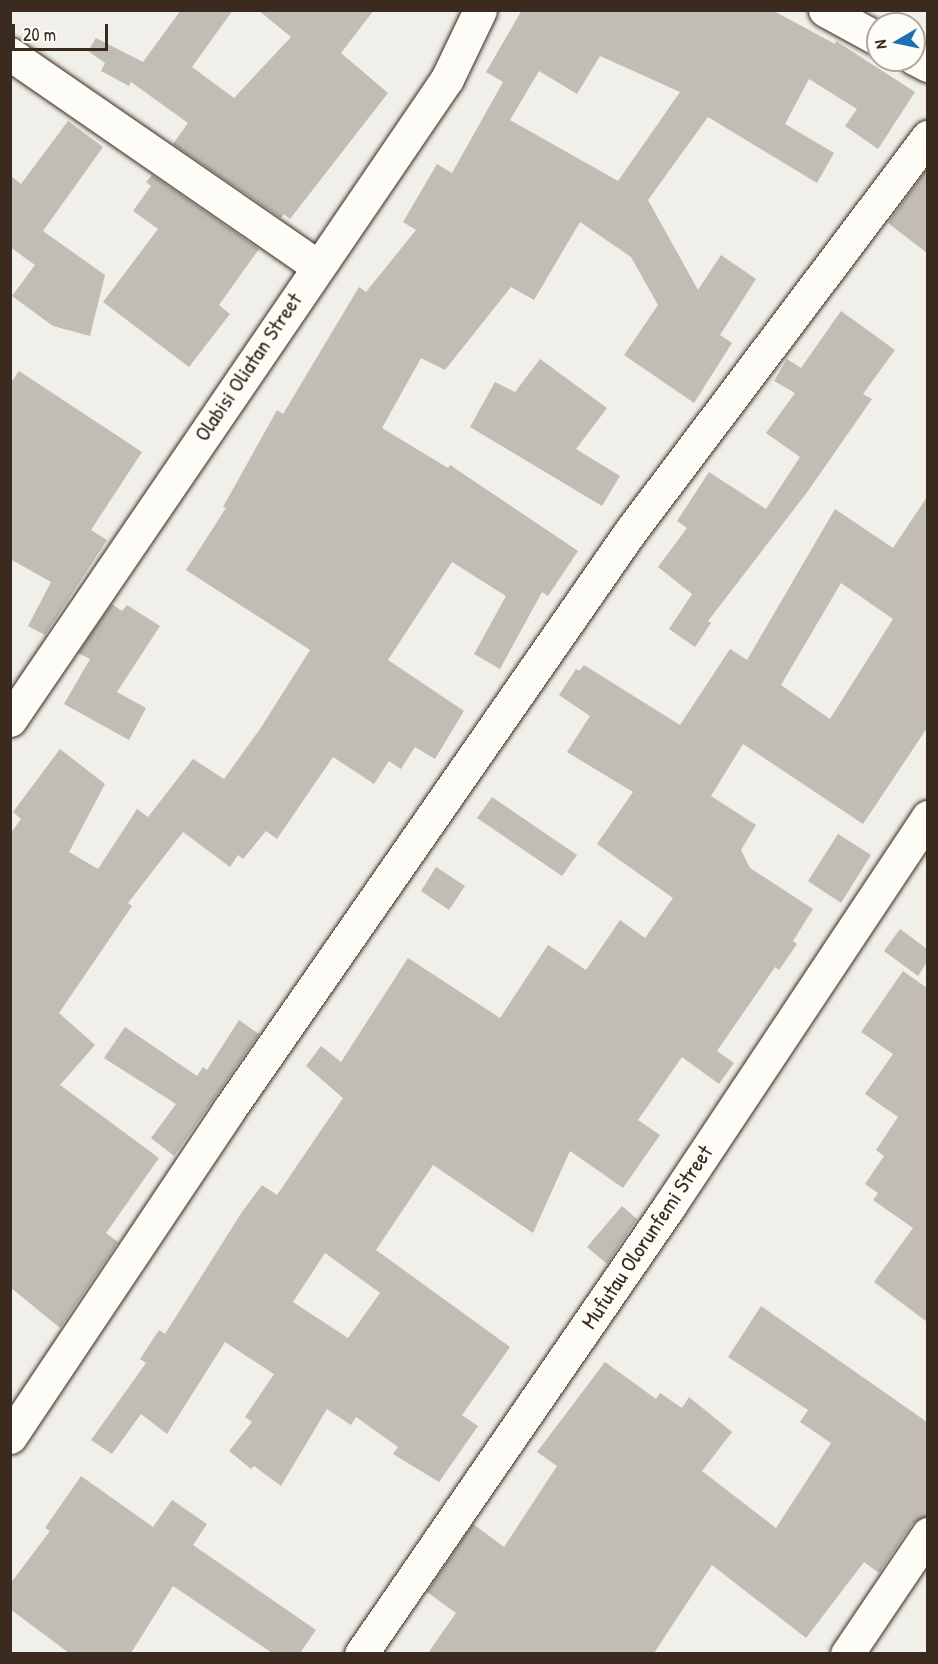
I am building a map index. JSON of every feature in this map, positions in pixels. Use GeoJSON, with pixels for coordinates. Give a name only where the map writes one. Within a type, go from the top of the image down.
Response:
{"type":"FeatureCollection","features":[{"type":"Feature","properties":{"kind":"street","name":"Olabisi Oliatan Street"},"geometry":{"type":"LineString","coordinates":[[10,720],[316,266],[447,79],[480,10]]}},
{"type":"Feature","properties":{"kind":"street"},"geometry":{"type":"LineString","coordinates":[[825,10],[866,32]]}},
{"type":"Feature","properties":{"kind":"street"},"geometry":{"type":"LineString","coordinates":[[10,54],[316,266]]}},
{"type":"Feature","properties":{"kind":"street"},"geometry":{"type":"LineString","coordinates":[[10,1437],[228,1111],[630,532],[927,137]]}},
{"type":"Feature","properties":{"kind":"street","name":"Mufutau Olorunfemi Street"},"geometry":{"type":"LineString","coordinates":[[361,1653],[670,1205],[927,817]]}},
{"type":"Feature","properties":{"kind":"street"},"geometry":{"type":"LineString","coordinates":[[848,1653],[927,1534]]}},
{"type":"Feature","properties":{"kind":"building"},"geometry":{"type":"Polygon","coordinates":[[[181,10],[233,10],[192,67],[234,98],[291,37],[258,10],[374,10],[341,53],[388,93],[290,219],[284,214],[281,218],[173,144],[188,123],[131,82],[129,86],[101,71],[105,63],[88,51],[96,38],[143,62],[181,10]]]}},
{"type":"Feature","properties":{"kind":"building"},"geometry":{"type":"Polygon","coordinates":[[[522,10],[772,10],[835,44],[836,41],[866,60],[866,72],[884,72],[915,92],[878,149],[845,126],[857,109],[809,79],[785,124],[834,153],[817,183],[708,117],[648,200],[698,290],[721,255],[756,279],[720,335],[732,343],[694,403],[624,355],[658,305],[631,257],[580,222],[534,300],[511,287],[445,370],[421,358],[382,428],[448,468],[450,465],[578,551],[548,596],[542,592],[500,669],[474,654],[506,596],[452,562],[388,660],[464,711],[435,759],[415,747],[401,769],[389,761],[374,784],[333,757],[277,839],[266,831],[243,859],[238,855],[230,867],[183,832],[128,903],[132,906],[59,1013],[95,1045],[60,1085],[159,1158],[106,1233],[118,1242],[60,1328],[10,1287],[10,834],[21,819],[13,812],[60,749],[105,784],[69,852],[98,869],[137,809],[148,817],[193,759],[224,779],[260,729],[310,650],[186,570],[226,508],[223,507],[277,410],[283,414],[359,287],[366,292],[416,230],[403,222],[437,164],[452,173],[503,82],[486,72],[522,10]],[[600,56],[577,94],[539,71],[510,120],[618,181],[680,92],[600,56]]]}},
{"type":"Feature","properties":{"kind":"building"},"geometry":{"type":"Polygon","coordinates":[[[68,121],[103,147],[43,231],[105,275],[90,336],[53,326],[12,296],[35,265],[10,247],[10,175],[21,184],[68,121]]]}},
{"type":"Feature","properties":{"kind":"building"},"geometry":{"type":"Polygon","coordinates":[[[927,169],[927,253],[888,223],[927,169]]]}},
{"type":"Feature","properties":{"kind":"building"},"geometry":{"type":"Polygon","coordinates":[[[152,175],[259,249],[219,305],[230,314],[189,367],[103,302],[158,229],[133,211],[151,186],[146,182],[152,175]]]}},
{"type":"Feature","properties":{"kind":"building"},"geometry":{"type":"Polygon","coordinates":[[[841,311],[895,350],[863,394],[872,399],[808,491],[708,621],[711,623],[695,647],[669,629],[692,594],[658,567],[687,528],[677,521],[709,472],[766,509],[800,457],[766,433],[795,393],[774,381],[787,359],[801,368],[841,311]]]}},
{"type":"Feature","properties":{"kind":"building"},"geometry":{"type":"Polygon","coordinates":[[[540,359],[607,408],[576,449],[620,476],[602,506],[470,427],[495,382],[515,392],[540,359]]]}},
{"type":"Feature","properties":{"kind":"building"},"geometry":{"type":"Polygon","coordinates":[[[19,371],[142,452],[91,530],[107,540],[45,635],[28,626],[51,582],[10,559],[10,384],[19,371]]]}},
{"type":"Feature","properties":{"kind":"building"},"geometry":{"type":"Polygon","coordinates":[[[927,497],[927,728],[863,824],[743,744],[711,796],[756,825],[741,850],[750,868],[813,909],[793,941],[797,944],[779,970],[775,967],[717,1051],[734,1063],[719,1084],[682,1057],[638,1120],[660,1135],[623,1188],[570,1151],[533,1233],[433,1165],[376,1250],[510,1347],[462,1415],[478,1426],[439,1482],[393,1454],[398,1447],[356,1417],[351,1425],[327,1409],[281,1486],[254,1466],[251,1469],[229,1451],[252,1422],[245,1417],[274,1374],[225,1342],[167,1434],[141,1414],[112,1454],[91,1440],[146,1363],[140,1359],[159,1330],[165,1334],[242,1212],[262,1185],[277,1195],[343,1098],[306,1066],[321,1046],[341,1062],[408,958],[500,1018],[548,945],[586,970],[620,920],[645,938],[673,898],[597,844],[633,792],[567,752],[590,716],[559,695],[576,669],[579,671],[584,665],[680,725],[730,649],[747,660],[835,509],[893,548],[927,497]],[[841,583],[781,685],[830,719],[893,619],[841,583]],[[325,1253],[293,1302],[348,1338],[380,1293],[325,1253]]]}},
{"type":"Feature","properties":{"kind":"building"},"geometry":{"type":"Polygon","coordinates":[[[112,604],[122,611],[127,605],[160,626],[117,692],[146,708],[129,740],[64,704],[90,659],[78,653],[112,604]]]}},
{"type":"Feature","properties":{"kind":"building"},"geometry":{"type":"Polygon","coordinates":[[[492,797],[577,855],[562,876],[477,818],[492,797]]]}},
{"type":"Feature","properties":{"kind":"building"},"geometry":{"type":"Polygon","coordinates":[[[838,834],[871,855],[841,903],[808,881],[838,834]]]}},
{"type":"Feature","properties":{"kind":"building"},"geometry":{"type":"Polygon","coordinates":[[[436,867],[465,886],[449,910],[421,891],[436,867]]]}},
{"type":"Feature","properties":{"kind":"building"},"geometry":{"type":"Polygon","coordinates":[[[900,929],[927,949],[927,962],[918,976],[884,951],[900,929]]]}},
{"type":"Feature","properties":{"kind":"building"},"geometry":{"type":"Polygon","coordinates":[[[903,971],[927,988],[927,1322],[874,1282],[913,1228],[873,1200],[878,1193],[865,1184],[884,1156],[876,1150],[898,1117],[865,1094],[893,1054],[861,1032],[903,971]]]}},
{"type":"Feature","properties":{"kind":"building"},"geometry":{"type":"Polygon","coordinates":[[[239,1020],[259,1034],[174,1156],[151,1138],[176,1104],[104,1058],[125,1027],[197,1076],[203,1067],[207,1070],[239,1020]]]}},
{"type":"Feature","properties":{"kind":"building"},"geometry":{"type":"Polygon","coordinates":[[[622,1206],[637,1219],[607,1264],[587,1247],[622,1206]]]}},
{"type":"Feature","properties":{"kind":"building"},"geometry":{"type":"Polygon","coordinates":[[[761,1306],[927,1422],[927,1516],[912,1524],[879,1573],[864,1562],[806,1638],[712,1565],[654,1653],[428,1653],[456,1613],[427,1592],[473,1524],[504,1547],[557,1466],[537,1452],[605,1362],[656,1399],[660,1393],[682,1408],[689,1397],[732,1432],[702,1471],[776,1528],[831,1443],[800,1422],[808,1410],[728,1357],[761,1306]]]}},
{"type":"Feature","properties":{"kind":"building"},"geometry":{"type":"Polygon","coordinates":[[[81,1476],[153,1527],[172,1500],[207,1524],[193,1545],[316,1630],[300,1653],[272,1653],[173,1586],[131,1653],[69,1653],[10,1609],[10,1584],[50,1531],[45,1528],[81,1476]]]}}]}
